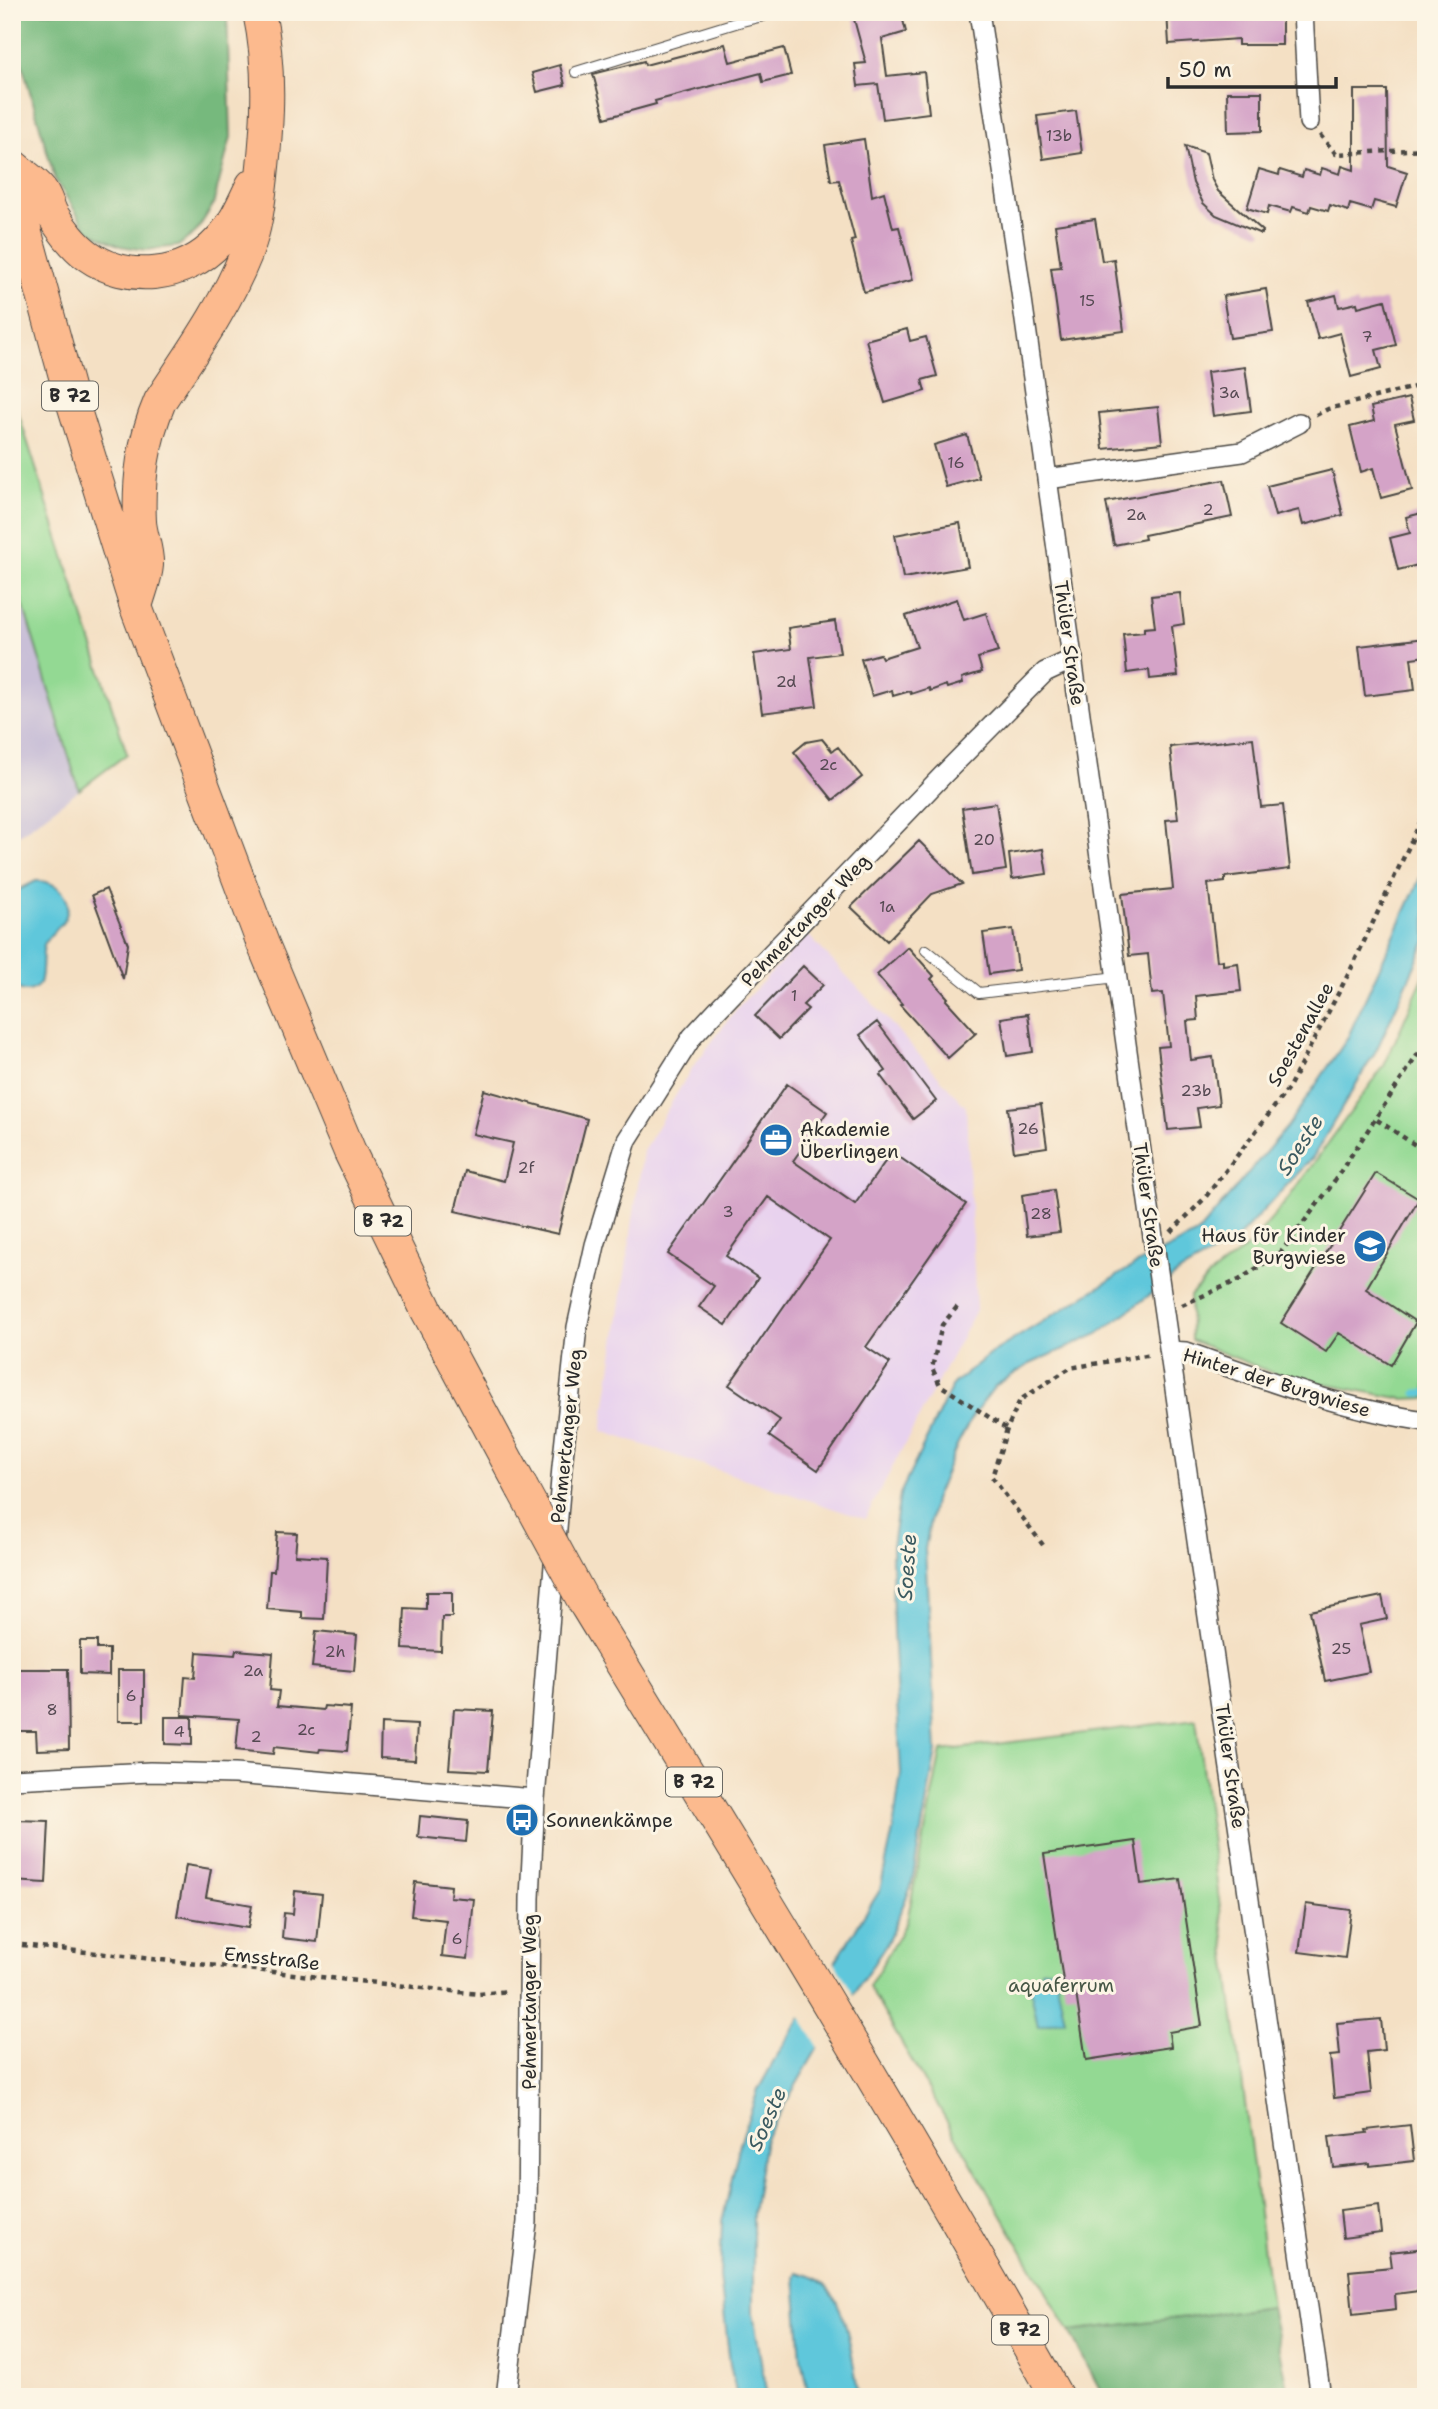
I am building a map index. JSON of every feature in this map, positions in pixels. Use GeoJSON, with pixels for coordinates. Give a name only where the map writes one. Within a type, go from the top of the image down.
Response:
{"type":"FeatureCollection","features":[{"type":"Feature","properties":{"kind":"highway"},"geometry":{"type":"LineString","coordinates":[[136,607],[147,565],[140,526],[139,479],[145,442],[160,401],[215,316],[247,252],[257,216],[269,95],[260,12]]}},
{"type":"Feature","properties":{"kind":"highway"},"geometry":{"type":"LineString","coordinates":[[12,164],[41,190],[59,223],[86,254],[119,270],[152,274],[175,269],[199,259],[220,240],[241,210],[263,162]]}},
{"type":"Feature","properties":{"kind":"highway","name":"B 72"},"geometry":{"type":"LineString","coordinates":[[12,182],[69,391],[136,607],[262,944],[350,1152],[426,1308],[585,1604],[803,1961],[1058,2397]]}},
{"type":"Feature","properties":{"kind":"street","name":"Thüler Straße"},"geometry":{"type":"LineString","coordinates":[[978,12],[1073,659],[1154,1244],[1171,1305],[1170,1351],[1321,2397]]}},
{"type":"Feature","properties":{"kind":"street"},"geometry":{"type":"LineString","coordinates":[[1303,12],[1309,122]]}},
{"type":"Feature","properties":{"kind":"street"},"geometry":{"type":"LineString","coordinates":[[1047,479],[1242,452],[1299,423]]}},
{"type":"Feature","properties":{"kind":"street","name":"Pehmertanger Weg"},"geometry":{"type":"LineString","coordinates":[[506,2397],[527,2222],[530,1898],[535,1799],[562,1467],[578,1327],[594,1245],[627,1140],[692,1037],[709,1018],[1045,672],[1073,659]]}},
{"type":"Feature","properties":{"kind":"street","name":"Hinter der Burgwiese"},"geometry":{"type":"LineString","coordinates":[[1170,1351],[1186,1352],[1282,1386],[1426,1421]]}},
{"type":"Feature","properties":{"kind":"street"},"geometry":{"type":"LineString","coordinates":[[12,1779],[150,1772],[235,1774],[535,1799]]}},
{"type":"Feature","properties":{"kind":"lane"},"geometry":{"type":"LineString","coordinates":[[576,72],[779,12]]}},
{"type":"Feature","properties":{"kind":"lane"},"geometry":{"type":"LineString","coordinates":[[926,950],[979,993],[1117,977]]}},
{"type":"Feature","properties":{"kind":"path"},"geometry":{"type":"LineString","coordinates":[[1309,122],[1336,154],[1426,149]]}},
{"type":"Feature","properties":{"kind":"path"},"geometry":{"type":"LineString","coordinates":[[1299,423],[1328,409],[1426,384]]}},
{"type":"Feature","properties":{"kind":"path","name":"Soestenallee"},"geometry":{"type":"LineString","coordinates":[[1154,1244],[1171,1232],[1205,1199],[1288,1089],[1351,969],[1426,810]]}},
{"type":"Feature","properties":{"kind":"path"},"geometry":{"type":"LineString","coordinates":[[1171,1305],[1239,1280],[1281,1252],[1377,1120],[1422,1048],[1426,1037]]}},
{"type":"Feature","properties":{"kind":"path"},"geometry":{"type":"LineString","coordinates":[[1377,1120],[1426,1152]]}},
{"type":"Feature","properties":{"kind":"path"},"geometry":{"type":"LineString","coordinates":[[957,1307],[942,1325],[932,1368],[940,1385],[1007,1429]]}},
{"type":"Feature","properties":{"kind":"path"},"geometry":{"type":"LineString","coordinates":[[1043,1545],[992,1477],[1007,1429],[1020,1400],[1070,1368],[1170,1351]]}},
{"type":"Feature","properties":{"kind":"path","name":"Emsstraße"},"geometry":{"type":"LineString","coordinates":[[12,1944],[479,1994],[530,1990]]}},
{"type":"Feature","properties":{"kind":"shaded area"},"geometry":{"type":"Polygon","coordinates":[[[12,568],[79,790],[12,840],[12,568]]]}},
{"type":"Feature","properties":{"kind":"shaded area"},"geometry":{"type":"Polygon","coordinates":[[[808,935],[966,1107],[976,1310],[865,1519],[602,1431],[643,1151],[690,1071],[738,1007],[808,935]]]}},
{"type":"Feature","properties":{"kind":"green space"},"geometry":{"type":"Polygon","coordinates":[[[12,12],[227,12],[231,137],[213,205],[196,232],[178,246],[146,250],[120,246],[88,231],[55,179],[12,29],[12,12]]]}},
{"type":"Feature","properties":{"kind":"green space"},"geometry":{"type":"Polygon","coordinates":[[[12,393],[127,754],[79,790],[12,568],[12,393]]]}},
{"type":"Feature","properties":{"kind":"green space"},"geometry":{"type":"Polygon","coordinates":[[[1426,971],[1426,1398],[1404,1399],[1280,1376],[1191,1340],[1190,1296],[1210,1275],[1251,1244],[1287,1200],[1384,1066],[1426,971]]]}},
{"type":"Feature","properties":{"kind":"green space","name":"aquaferrum"},"geometry":{"type":"Polygon","coordinates":[[[1196,1719],[1271,2307],[1069,2331],[869,1987],[907,1921],[941,1751],[1196,1719]]]}},
{"type":"Feature","properties":{"kind":"green space"},"geometry":{"type":"Polygon","coordinates":[[[1271,2307],[1290,2397],[1104,2397],[1069,2331],[1271,2307]]]}},
{"type":"Feature","properties":{"kind":"water","name":"Soeste"},"geometry":{"type":"Polygon","coordinates":[[[1426,865],[1426,941],[1377,1049],[1313,1157],[1234,1242],[1181,1271],[1098,1334],[1030,1364],[995,1386],[972,1417],[958,1443],[934,1500],[925,1549],[936,1751],[911,1887],[886,1945],[816,2051],[765,2138],[753,2213],[753,2313],[767,2397],[737,2397],[730,2364],[720,2277],[722,2222],[740,2143],[758,2090],[779,2052],[880,1890],[893,1830],[901,1773],[893,1630],[892,1546],[900,1494],[953,1384],[990,1354],[1133,1266],[1197,1234],[1287,1127],[1347,1039],[1426,865]]]}},
{"type":"Feature","properties":{"kind":"water"},"geometry":{"type":"Polygon","coordinates":[[[36,881],[44,881],[57,887],[68,904],[62,923],[44,945],[40,983],[26,991],[19,989],[12,982],[12,893],[36,881]]]}},
{"type":"Feature","properties":{"kind":"water"},"geometry":{"type":"Polygon","coordinates":[[[1061,1968],[1063,1976],[1056,1978],[1065,2020],[1038,2026],[1029,1982],[1041,1978],[1041,1970],[1061,1968]]]}},
{"type":"Feature","properties":{"kind":"water"},"geometry":{"type":"Polygon","coordinates":[[[797,2272],[813,2277],[825,2285],[842,2313],[859,2397],[809,2397],[801,2359],[795,2276],[797,2272]]]}},
{"type":"Feature","properties":{"kind":"pier"},"geometry":{"type":"Polygon","coordinates":[[[833,1959],[856,1998],[821,2051],[799,2014],[833,1959]]]}},
{"type":"Feature","properties":{"kind":"building"},"geometry":{"type":"Polygon","coordinates":[[[852,12],[901,12],[906,32],[882,39],[887,76],[924,72],[929,113],[883,119],[878,84],[858,86],[855,64],[866,63],[852,12]]]}},
{"type":"Feature","properties":{"kind":"building"},"geometry":{"type":"Polygon","coordinates":[[[1167,12],[1282,12],[1282,45],[1238,45],[1238,39],[1169,44],[1167,12]]]}},
{"type":"Feature","properties":{"kind":"building"},"geometry":{"type":"Polygon","coordinates":[[[725,44],[730,62],[784,48],[791,75],[763,82],[761,73],[655,101],[656,104],[605,118],[593,74],[644,61],[645,65],[725,44]]]}},
{"type":"Feature","properties":{"kind":"building"},"geometry":{"type":"Polygon","coordinates":[[[560,65],[565,85],[537,92],[532,73],[560,65]]]}},
{"type":"Feature","properties":{"kind":"building"},"geometry":{"type":"Polygon","coordinates":[[[1354,90],[1387,90],[1388,166],[1407,172],[1396,207],[1374,201],[1371,210],[1350,204],[1348,211],[1330,205],[1328,211],[1311,206],[1309,212],[1293,207],[1291,212],[1269,206],[1267,214],[1247,208],[1259,169],[1279,175],[1280,170],[1302,177],[1304,170],[1320,175],[1322,168],[1340,174],[1342,166],[1354,170],[1354,90]]]}},
{"type":"Feature","properties":{"kind":"building"},"geometry":{"type":"Polygon","coordinates":[[[1227,92],[1262,92],[1262,131],[1228,132],[1227,92]]]}},
{"type":"Feature","properties":{"kind":"building"},"geometry":{"type":"Polygon","coordinates":[[[1076,111],[1082,153],[1043,159],[1037,116],[1076,111]]]}},
{"type":"Feature","properties":{"kind":"building"},"geometry":{"type":"Polygon","coordinates":[[[864,139],[872,196],[884,192],[893,228],[899,227],[913,280],[864,292],[851,241],[855,240],[839,180],[831,181],[825,145],[864,139]]]}},
{"type":"Feature","properties":{"kind":"building"},"geometry":{"type":"Polygon","coordinates":[[[1185,146],[1206,153],[1212,180],[1218,191],[1263,231],[1261,234],[1216,215],[1203,203],[1193,183],[1185,146]]]}},
{"type":"Feature","properties":{"kind":"building"},"geometry":{"type":"Polygon","coordinates":[[[1095,219],[1102,261],[1114,259],[1124,331],[1061,340],[1051,268],[1061,267],[1055,225],[1095,219]]]}},
{"type":"Feature","properties":{"kind":"building"},"geometry":{"type":"Polygon","coordinates":[[[1266,289],[1273,332],[1230,338],[1223,296],[1266,289]]]}},
{"type":"Feature","properties":{"kind":"building"},"geometry":{"type":"Polygon","coordinates":[[[1336,295],[1339,307],[1357,303],[1358,307],[1385,300],[1396,345],[1376,350],[1381,369],[1351,377],[1340,333],[1318,339],[1308,302],[1336,295]]]}},
{"type":"Feature","properties":{"kind":"building"},"geometry":{"type":"Polygon","coordinates":[[[907,329],[910,341],[926,337],[937,376],[922,380],[925,391],[885,403],[866,340],[907,329]]]}},
{"type":"Feature","properties":{"kind":"building"},"geometry":{"type":"Polygon","coordinates":[[[1245,367],[1251,411],[1213,416],[1207,372],[1245,367]]]}},
{"type":"Feature","properties":{"kind":"building"},"geometry":{"type":"Polygon","coordinates":[[[1409,398],[1414,420],[1395,424],[1412,490],[1381,498],[1373,468],[1361,472],[1350,427],[1374,421],[1371,407],[1409,398]]]}},
{"type":"Feature","properties":{"kind":"building"},"geometry":{"type":"Polygon","coordinates":[[[1158,407],[1162,443],[1103,449],[1099,413],[1158,407]]]}},
{"type":"Feature","properties":{"kind":"building"},"geometry":{"type":"Polygon","coordinates":[[[967,435],[979,478],[946,487],[934,445],[967,435]]]}},
{"type":"Feature","properties":{"kind":"building"},"geometry":{"type":"Polygon","coordinates":[[[1332,470],[1343,515],[1303,525],[1299,510],[1275,516],[1267,486],[1332,470]]]}},
{"type":"Feature","properties":{"kind":"building"},"geometry":{"type":"Polygon","coordinates":[[[1224,480],[1232,517],[1144,535],[1145,539],[1114,545],[1106,502],[1224,480]]]}},
{"type":"Feature","properties":{"kind":"building"},"geometry":{"type":"Polygon","coordinates":[[[1426,512],[1426,568],[1419,569],[1418,565],[1398,570],[1390,538],[1410,533],[1406,517],[1426,512]]]}},
{"type":"Feature","properties":{"kind":"building"},"geometry":{"type":"Polygon","coordinates":[[[960,523],[968,567],[903,578],[895,535],[960,523]]]}},
{"type":"Feature","properties":{"kind":"building"},"geometry":{"type":"Polygon","coordinates":[[[1180,593],[1184,624],[1172,626],[1178,676],[1150,679],[1149,670],[1127,673],[1123,634],[1144,632],[1144,628],[1155,627],[1151,596],[1180,593]]]}},
{"type":"Feature","properties":{"kind":"building"},"geometry":{"type":"Polygon","coordinates":[[[957,599],[964,620],[986,613],[998,652],[978,658],[982,672],[962,678],[963,683],[947,688],[946,685],[930,691],[929,688],[893,696],[892,690],[872,696],[861,659],[880,654],[882,658],[917,647],[906,616],[957,599]]]}},
{"type":"Feature","properties":{"kind":"building"},"geometry":{"type":"Polygon","coordinates":[[[835,621],[840,653],[810,657],[817,706],[762,713],[754,654],[791,649],[788,628],[835,621]]]}},
{"type":"Feature","properties":{"kind":"building"},"geometry":{"type":"Polygon","coordinates":[[[1426,638],[1426,656],[1411,658],[1415,690],[1365,696],[1359,646],[1426,638]]]}},
{"type":"Feature","properties":{"kind":"building"},"geometry":{"type":"Polygon","coordinates":[[[1253,738],[1261,807],[1283,805],[1290,869],[1225,877],[1225,882],[1208,884],[1217,961],[1223,960],[1223,965],[1238,963],[1241,991],[1196,996],[1198,1020],[1187,1021],[1191,1060],[1213,1057],[1219,1105],[1197,1108],[1200,1127],[1168,1130],[1158,1047],[1169,1046],[1163,993],[1152,994],[1148,954],[1129,956],[1122,894],[1173,889],[1166,820],[1178,819],[1170,747],[1253,738]]]}},
{"type":"Feature","properties":{"kind":"building"},"geometry":{"type":"Polygon","coordinates":[[[822,739],[832,751],[838,747],[862,777],[833,800],[794,752],[806,742],[822,739]]]}},
{"type":"Feature","properties":{"kind":"building"},"geometry":{"type":"Polygon","coordinates":[[[996,803],[1006,870],[972,875],[962,808],[996,803]]]}},
{"type":"Feature","properties":{"kind":"building"},"geometry":{"type":"Polygon","coordinates":[[[919,841],[962,884],[932,894],[887,941],[851,907],[919,841]]]}},
{"type":"Feature","properties":{"kind":"building"},"geometry":{"type":"Polygon","coordinates":[[[1043,849],[1047,874],[1012,879],[1009,854],[1043,849]]]}},
{"type":"Feature","properties":{"kind":"building"},"geometry":{"type":"Polygon","coordinates":[[[106,889],[128,944],[123,979],[92,895],[106,889]]]}},
{"type":"Feature","properties":{"kind":"building"},"geometry":{"type":"Polygon","coordinates":[[[1013,929],[1018,970],[989,974],[983,933],[1013,929]]]}},
{"type":"Feature","properties":{"kind":"building"},"geometry":{"type":"Polygon","coordinates":[[[908,947],[934,976],[931,979],[948,998],[946,1000],[976,1033],[948,1058],[877,975],[908,947]]]}},
{"type":"Feature","properties":{"kind":"building"},"geometry":{"type":"Polygon","coordinates":[[[803,966],[823,985],[803,1005],[808,1009],[779,1039],[755,1016],[803,966]]]}},
{"type":"Feature","properties":{"kind":"building"},"geometry":{"type":"Polygon","coordinates":[[[1028,1014],[1033,1052],[1007,1056],[1001,1018],[1028,1014]]]}},
{"type":"Feature","properties":{"kind":"building"},"geometry":{"type":"Polygon","coordinates":[[[877,1022],[936,1101],[913,1119],[880,1075],[886,1071],[860,1035],[877,1022]]]}},
{"type":"Feature","properties":{"kind":"building"},"geometry":{"type":"Polygon","coordinates":[[[787,1084],[827,1112],[793,1161],[855,1204],[892,1152],[966,1204],[866,1347],[890,1363],[818,1470],[769,1436],[780,1420],[729,1385],[830,1240],[768,1197],[726,1256],[758,1278],[726,1325],[699,1307],[714,1286],[668,1254],[787,1084]]]}},
{"type":"Feature","properties":{"kind":"building"},"geometry":{"type":"Polygon","coordinates":[[[484,1090],[587,1119],[558,1234],[455,1211],[465,1171],[504,1181],[513,1143],[473,1134],[484,1090]]]}},
{"type":"Feature","properties":{"kind":"building"},"geometry":{"type":"Polygon","coordinates":[[[1041,1104],[1047,1147],[1014,1152],[1008,1108],[1041,1104]]]}},
{"type":"Feature","properties":{"kind":"building"},"geometry":{"type":"Polygon","coordinates":[[[1376,1173],[1419,1199],[1366,1289],[1416,1322],[1391,1365],[1339,1333],[1326,1352],[1281,1323],[1376,1173]]]}},
{"type":"Feature","properties":{"kind":"building"},"geometry":{"type":"Polygon","coordinates":[[[1054,1190],[1060,1232],[1027,1236],[1022,1195],[1054,1190]]]}},
{"type":"Feature","properties":{"kind":"building"},"geometry":{"type":"Polygon","coordinates":[[[277,1532],[297,1533],[295,1555],[327,1557],[324,1619],[302,1618],[302,1612],[267,1609],[277,1532]]]}},
{"type":"Feature","properties":{"kind":"building"},"geometry":{"type":"Polygon","coordinates":[[[426,1592],[452,1592],[452,1617],[442,1617],[441,1651],[403,1649],[405,1608],[426,1609],[426,1592]]]}},
{"type":"Feature","properties":{"kind":"building"},"geometry":{"type":"Polygon","coordinates":[[[1382,1596],[1387,1619],[1359,1625],[1369,1672],[1325,1681],[1310,1611],[1382,1596]]]}},
{"type":"Feature","properties":{"kind":"building"},"geometry":{"type":"Polygon","coordinates":[[[316,1631],[357,1635],[354,1671],[312,1667],[316,1631]]]}},
{"type":"Feature","properties":{"kind":"building"},"geometry":{"type":"Polygon","coordinates":[[[80,1641],[97,1641],[97,1649],[109,1649],[109,1675],[80,1674],[80,1641]]]}},
{"type":"Feature","properties":{"kind":"building"},"geometry":{"type":"Polygon","coordinates":[[[236,1650],[273,1653],[270,1690],[279,1691],[277,1706],[323,1710],[324,1706],[351,1708],[347,1751],[320,1749],[319,1752],[274,1747],[273,1754],[236,1750],[239,1719],[182,1715],[185,1677],[195,1678],[197,1652],[235,1655],[236,1650]]]}},
{"type":"Feature","properties":{"kind":"building"},"geometry":{"type":"Polygon","coordinates":[[[12,1669],[68,1669],[69,1749],[37,1750],[36,1731],[12,1731],[12,1669]]]}},
{"type":"Feature","properties":{"kind":"building"},"geometry":{"type":"Polygon","coordinates":[[[118,1670],[144,1670],[144,1721],[118,1721],[118,1670]]]}},
{"type":"Feature","properties":{"kind":"building"},"geometry":{"type":"Polygon","coordinates":[[[454,1709],[493,1711],[488,1771],[449,1769],[454,1709]]]}},
{"type":"Feature","properties":{"kind":"building"},"geometry":{"type":"Polygon","coordinates":[[[165,1717],[192,1717],[192,1745],[165,1744],[165,1717]]]}},
{"type":"Feature","properties":{"kind":"building"},"geometry":{"type":"Polygon","coordinates":[[[381,1723],[417,1725],[415,1760],[380,1758],[381,1723]]]}},
{"type":"Feature","properties":{"kind":"building"},"geometry":{"type":"Polygon","coordinates":[[[420,1816],[468,1821],[466,1842],[418,1837],[420,1816]]]}},
{"type":"Feature","properties":{"kind":"building"},"geometry":{"type":"Polygon","coordinates":[[[13,1820],[49,1821],[46,1883],[12,1881],[13,1820]]]}},
{"type":"Feature","properties":{"kind":"building"},"geometry":{"type":"Polygon","coordinates":[[[1135,1841],[1141,1884],[1180,1879],[1202,2026],[1169,2032],[1171,2047],[1086,2060],[1076,1993],[1065,1994],[1044,1854],[1135,1841]]]}},
{"type":"Feature","properties":{"kind":"building"},"geometry":{"type":"Polygon","coordinates":[[[186,1865],[211,1869],[206,1897],[252,1905],[248,1928],[177,1916],[186,1865]]]}},
{"type":"Feature","properties":{"kind":"building"},"geometry":{"type":"Polygon","coordinates":[[[415,1882],[451,1886],[450,1897],[474,1899],[468,1959],[442,1956],[446,1920],[411,1916],[415,1882]]]}},
{"type":"Feature","properties":{"kind":"building"},"geometry":{"type":"Polygon","coordinates":[[[295,1891],[322,1894],[317,1942],[282,1938],[284,1913],[293,1914],[295,1891]]]}},
{"type":"Feature","properties":{"kind":"building"},"geometry":{"type":"Polygon","coordinates":[[[1306,1904],[1351,1910],[1345,1958],[1299,1952],[1306,1904]]]}},
{"type":"Feature","properties":{"kind":"building"},"geometry":{"type":"Polygon","coordinates":[[[1381,2019],[1384,2050],[1367,2052],[1371,2093],[1334,2098],[1330,2056],[1340,2055],[1337,2023],[1381,2019]]]}},
{"type":"Feature","properties":{"kind":"building"},"geometry":{"type":"Polygon","coordinates":[[[1410,2125],[1414,2161],[1333,2167],[1329,2137],[1410,2125]]]}},
{"type":"Feature","properties":{"kind":"building"},"geometry":{"type":"Polygon","coordinates":[[[1378,2206],[1381,2233],[1343,2238],[1340,2211],[1378,2206]]]}},
{"type":"Feature","properties":{"kind":"building"},"geometry":{"type":"Polygon","coordinates":[[[1426,2248],[1426,2290],[1395,2294],[1396,2309],[1353,2314],[1349,2271],[1392,2267],[1390,2252],[1426,2248]]]}},
{"type":"Feature","properties":{"kind":"waterway"},"geometry":{"type":"LineString","coordinates":[[1417,1393],[1426,1393]]}},
{"type":"Feature","properties":{"kind":"place","name":"Akademie Überlingen"},"geometry":{"type":"Point","coordinates":[776,1140]}},
{"type":"Feature","properties":{"kind":"place","name":"Haus für Kinder Burgwiese"},"geometry":{"type":"Point","coordinates":[1370,1246]}},
{"type":"Feature","properties":{"kind":"place","name":"Sonnenkämpe"},"geometry":{"type":"Point","coordinates":[522,1820]}}]}
